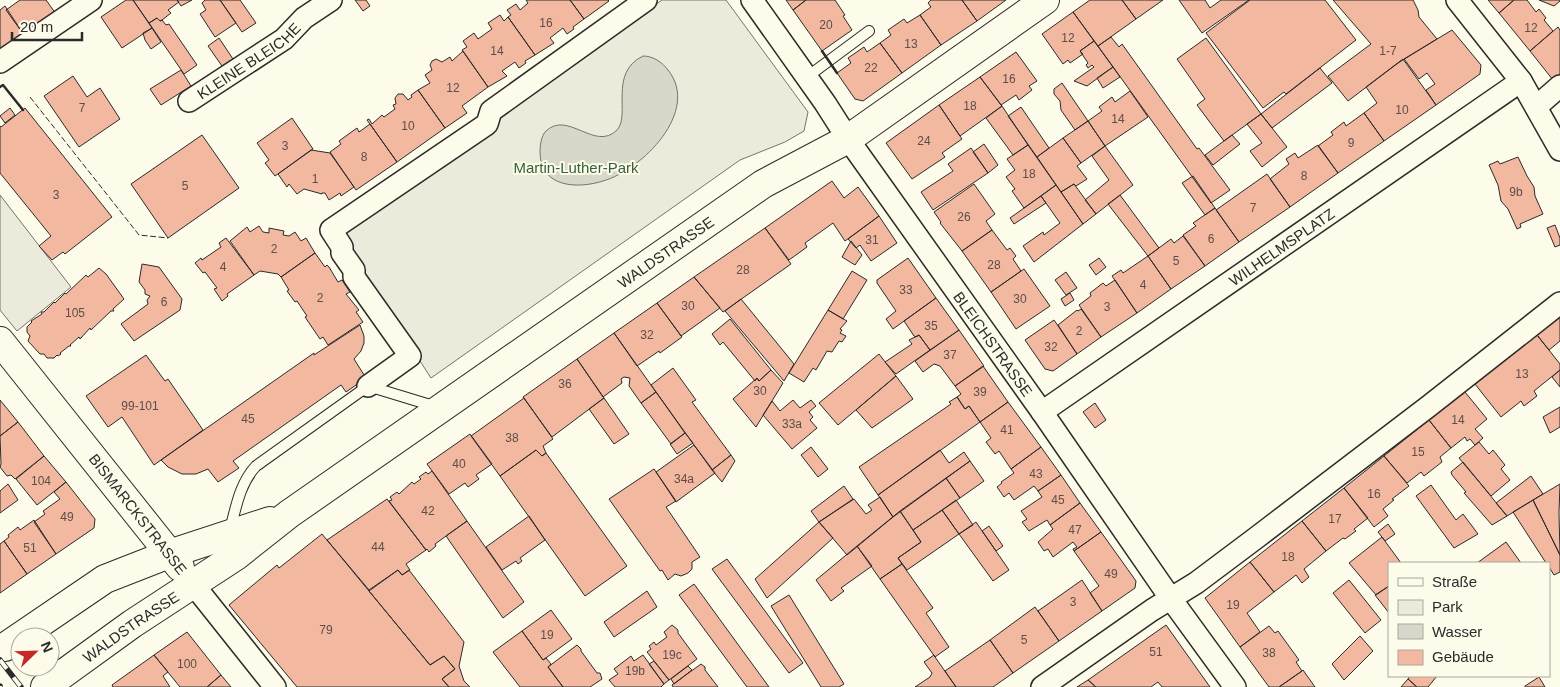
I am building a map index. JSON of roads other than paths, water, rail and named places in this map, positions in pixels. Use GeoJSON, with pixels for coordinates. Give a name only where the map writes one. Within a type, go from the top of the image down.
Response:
{"type":"FeatureCollection","features":[{"type":"Feature","properties":{"kind":"street"},"geometry":{"type":"LineString","coordinates":[[0,62],[91,0]]}},
{"type":"Feature","properties":{"kind":"street","name":"KLEINE BLEICHE"},"geometry":{"type":"LineString","coordinates":[[189,101],[284,39],[304,18],[331,0]]}},
{"type":"Feature","properties":{"kind":"street"},"geometry":{"type":"LineString","coordinates":[[368,386],[410,356],[354,277],[354,270],[342,253],[342,246],[331,230],[487,124],[491,111],[646,0]]}},
{"type":"Feature","properties":{"kind":"street","name":"BLEICHSTRASSE"},"geometry":{"type":"LineString","coordinates":[[752,0],[1171,599],[1235,687]]}},
{"type":"Feature","properties":{"kind":"street","name":"WALDSTRASSE"},"geometry":{"type":"LineString","coordinates":[[45,687],[132,624],[236,556],[289,514],[763,184],[848,139],[1046,0]]}},
{"type":"Feature","properties":{"kind":"street"},"geometry":{"type":"LineString","coordinates":[[1457,0],[1521,81],[1560,150]]}},
{"type":"Feature","properties":{"kind":"street","name":"WILHELMSPLATZ"},"geometry":{"type":"LineString","coordinates":[[1042,412],[1521,81]]}},
{"type":"Feature","properties":{"kind":"street"},"geometry":{"type":"LineString","coordinates":[[1536,107],[1560,86]]}},
{"type":"Feature","properties":{"kind":"street"},"geometry":{"type":"LineString","coordinates":[[1042,687],[1196,583],[1308,499],[1560,303]]}},
{"type":"Feature","properties":{"kind":"street","name":"BISMARCKSTRASSE"},"geometry":{"type":"LineString","coordinates":[[0,341],[275,687]]}},
{"type":"Feature","properties":{"kind":"street","name":"WALDSTRASSE"},"geometry":{"type":"LineString","coordinates":[[5,647],[105,579],[169,554],[289,514]]}},
{"type":"Feature","properties":{"kind":"lane"},"geometry":{"type":"LineString","coordinates":[[807,78],[869,31]]}},
{"type":"Feature","properties":{"kind":"lane"},"geometry":{"type":"LineString","coordinates":[[229,534],[241,491],[248,474],[256,466],[368,386],[441,408]]}},
{"type":"Feature","properties":{"kind":"water"},"geometry":{"type":"Polygon","coordinates":[[[643,56],[654,58],[663,64],[676,86],[677,103],[672,120],[662,137],[634,165],[618,175],[603,181],[593,184],[572,185],[553,179],[546,173],[542,164],[540,147],[544,133],[554,126],[563,125],[600,136],[609,135],[617,130],[621,123],[623,83],[626,73],[632,63],[643,56]]]}},
{"type":"Feature","properties":{"kind":"railway"},"geometry":{"type":"LineString","coordinates":[[0,660],[21,687]]}},
{"type":"Feature","properties":{"kind":"park label","name":"Martin-Luther-Park"},"geometry":{"type":"Point","coordinates":[576,167]}}]}
